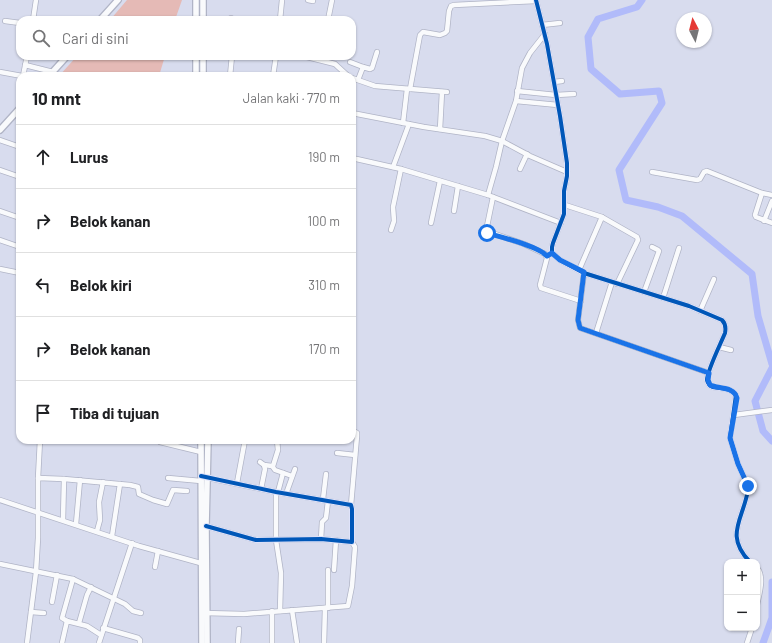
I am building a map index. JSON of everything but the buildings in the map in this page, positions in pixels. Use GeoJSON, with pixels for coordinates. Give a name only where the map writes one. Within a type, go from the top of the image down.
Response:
{"type":"FeatureCollection","features":[{"type":"Feature","properties":{"kind":"main road"},"geometry":{"type":"LineString","coordinates":[[104,16],[118,0]]}},
{"type":"Feature","properties":{"kind":"main road"},"geometry":{"type":"LineString","coordinates":[[196,0],[196,16]]}},
{"type":"Feature","properties":{"kind":"main road"},"geometry":{"type":"LineString","coordinates":[[203,0],[203,16]]}},
{"type":"Feature","properties":{"kind":"main road"},"geometry":{"type":"LineString","coordinates":[[53,72],[63,60]]}},
{"type":"Feature","properties":{"kind":"main road"},"geometry":{"type":"LineString","coordinates":[[196,60],[196,72]]}},
{"type":"Feature","properties":{"kind":"main road"},"geometry":{"type":"LineString","coordinates":[[203,60],[203,72]]}},
{"type":"Feature","properties":{"kind":"main road"},"geometry":{"type":"LineString","coordinates":[[0,130],[16,112]]}},
{"type":"Feature","properties":{"kind":"main road"},"geometry":{"type":"LineString","coordinates":[[201,444],[204,564],[204,613],[202,643]]}},
{"type":"Feature","properties":{"kind":"main road"},"geometry":{"type":"LineString","coordinates":[[204,564],[208,444]]}},
{"type":"Feature","properties":{"kind":"main road"},"geometry":{"type":"LineString","coordinates":[[204,613],[207,643]]}},
{"type":"Feature","properties":{"kind":"street"},"geometry":{"type":"LineString","coordinates":[[34,16],[36,0]]}},
{"type":"Feature","properties":{"kind":"street"},"geometry":{"type":"LineString","coordinates":[[280,16],[282,0]]}},
{"type":"Feature","properties":{"kind":"street"},"geometry":{"type":"LineString","coordinates":[[308,0],[313,0]]}},
{"type":"Feature","properties":{"kind":"street"},"geometry":{"type":"LineString","coordinates":[[329,16],[332,0]]}},
{"type":"Feature","properties":{"kind":"street"},"geometry":{"type":"LineString","coordinates":[[403,123],[420,35],[423,32],[440,35],[445,33],[447,31],[449,8],[451,6],[536,0],[545,34],[554,82],[567,172],[564,191],[564,214],[552,247],[552,253],[560,260],[582,271],[700,311],[722,320],[724,323],[726,329],[709,373],[708,380],[710,385],[730,390],[736,395],[730,438],[738,464],[748,486],[736,529],[736,537],[742,552],[748,559]]}},
{"type":"Feature","properties":{"kind":"street"},"geometry":{"type":"LineString","coordinates":[[5,21],[16,23]]}},
{"type":"Feature","properties":{"kind":"street"},"geometry":{"type":"LineString","coordinates":[[542,25],[560,23]]}},
{"type":"Feature","properties":{"kind":"street"},"geometry":{"type":"LineString","coordinates":[[545,34],[525,62],[520,76],[516,101],[502,141],[496,167],[490,196],[486,231],[524,244],[542,252],[547,256]]}},
{"type":"Feature","properties":{"kind":"street"},"geometry":{"type":"LineString","coordinates":[[350,62],[370,69],[372,68],[377,52]]}},
{"type":"Feature","properties":{"kind":"street"},"geometry":{"type":"LineString","coordinates":[[23,72],[26,60]]}},
{"type":"Feature","properties":{"kind":"street"},"geometry":{"type":"LineString","coordinates":[[230,72],[232,60]]}},
{"type":"Feature","properties":{"kind":"street"},"geometry":{"type":"LineString","coordinates":[[274,72],[276,60]]}},
{"type":"Feature","properties":{"kind":"street"},"geometry":{"type":"LineString","coordinates":[[326,60],[335,64],[344,72]]}},
{"type":"Feature","properties":{"kind":"street"},"geometry":{"type":"LineString","coordinates":[[25,65],[45,72]]}},
{"type":"Feature","properties":{"kind":"street"},"geometry":{"type":"LineString","coordinates":[[363,67],[358,80],[375,86],[445,92],[440,129]]}},
{"type":"Feature","properties":{"kind":"street"},"geometry":{"type":"LineString","coordinates":[[0,72],[16,75]]}},
{"type":"Feature","properties":{"kind":"street"},"geometry":{"type":"LineString","coordinates":[[554,82],[562,81]]}},
{"type":"Feature","properties":{"kind":"street"},"geometry":{"type":"LineString","coordinates":[[517,91],[556,95],[574,94]]}},
{"type":"Feature","properties":{"kind":"street"},"geometry":{"type":"LineString","coordinates":[[516,101],[558,105]]}},
{"type":"Feature","properties":{"kind":"street"},"geometry":{"type":"LineString","coordinates":[[356,115],[485,136],[502,141],[567,172]]}},
{"type":"Feature","properties":{"kind":"street"},"geometry":{"type":"LineString","coordinates":[[393,167],[409,124]]}},
{"type":"Feature","properties":{"kind":"street"},"geometry":{"type":"LineString","coordinates":[[0,140],[16,146]]}},
{"type":"Feature","properties":{"kind":"street"},"geometry":{"type":"LineString","coordinates":[[520,169],[527,154]]}},
{"type":"Feature","properties":{"kind":"street"},"geometry":{"type":"LineString","coordinates":[[356,159],[401,169],[490,196],[561,223]]}},
{"type":"Feature","properties":{"kind":"street"},"geometry":{"type":"LineString","coordinates":[[391,230],[394,221],[393,207],[401,169]]}},
{"type":"Feature","properties":{"kind":"street"},"geometry":{"type":"LineString","coordinates":[[0,170],[16,176]]}},
{"type":"Feature","properties":{"kind":"street"},"geometry":{"type":"LineString","coordinates":[[652,172],[697,180],[700,179],[704,172],[707,171],[762,193],[772,195]]}},
{"type":"Feature","properties":{"kind":"street"},"geometry":{"type":"LineString","coordinates":[[431,223],[440,181]]}},
{"type":"Feature","properties":{"kind":"street"},"geometry":{"type":"LineString","coordinates":[[454,211],[458,186]]}},
{"type":"Feature","properties":{"kind":"street"},"geometry":{"type":"LineString","coordinates":[[762,193],[755,215],[756,218],[772,223]]}},
{"type":"Feature","properties":{"kind":"street"},"geometry":{"type":"LineString","coordinates":[[764,221],[772,201]]}},
{"type":"Feature","properties":{"kind":"street"},"geometry":{"type":"LineString","coordinates":[[565,205],[602,217],[638,238],[614,283],[596,333]]}},
{"type":"Feature","properties":{"kind":"street"},"geometry":{"type":"LineString","coordinates":[[0,211],[16,217]]}},
{"type":"Feature","properties":{"kind":"street"},"geometry":{"type":"LineString","coordinates":[[602,217],[582,271],[581,301],[578,324],[583,329],[709,373]]}},
{"type":"Feature","properties":{"kind":"street"},"geometry":{"type":"LineString","coordinates":[[0,240],[16,246]]}},
{"type":"Feature","properties":{"kind":"street"},"geometry":{"type":"LineString","coordinates":[[644,292],[659,252],[652,247]]}},
{"type":"Feature","properties":{"kind":"street"},"geometry":{"type":"LineString","coordinates":[[662,298],[679,248]]}},
{"type":"Feature","properties":{"kind":"street"},"geometry":{"type":"LineString","coordinates":[[552,253],[547,256],[540,285],[541,288],[581,301]]}},
{"type":"Feature","properties":{"kind":"street"},"geometry":{"type":"LineString","coordinates":[[0,269],[16,272]]}},
{"type":"Feature","properties":{"kind":"street"},"geometry":{"type":"LineString","coordinates":[[700,311],[714,280]]}},
{"type":"Feature","properties":{"kind":"street"},"geometry":{"type":"LineString","coordinates":[[719,347],[731,350]]}},
{"type":"Feature","properties":{"kind":"street"},"geometry":{"type":"LineString","coordinates":[[734,415],[772,410]]}},
{"type":"Feature","properties":{"kind":"street"},"geometry":{"type":"LineString","coordinates":[[204,613],[244,614],[349,605],[355,547],[352,542],[352,505],[356,432]]}},
{"type":"Feature","properties":{"kind":"street"},"geometry":{"type":"LineString","coordinates":[[27,643],[36,572],[40,444]]}},
{"type":"Feature","properties":{"kind":"street"},"geometry":{"type":"LineString","coordinates":[[168,444],[201,452]]}},
{"type":"Feature","properties":{"kind":"street"},"geometry":{"type":"LineString","coordinates":[[237,483],[244,444]]}},
{"type":"Feature","properties":{"kind":"street"},"geometry":{"type":"LineString","coordinates":[[273,466],[278,450],[277,444]]}},
{"type":"Feature","properties":{"kind":"street"},"geometry":{"type":"LineString","coordinates":[[337,453],[355,455]]}},
{"type":"Feature","properties":{"kind":"street"},"geometry":{"type":"LineString","coordinates":[[261,489],[265,469],[262,463],[273,466],[275,470],[292,476]]}},
{"type":"Feature","properties":{"kind":"street"},"geometry":{"type":"LineString","coordinates":[[286,494],[295,469]]}},
{"type":"Feature","properties":{"kind":"street"},"geometry":{"type":"LineString","coordinates":[[280,611],[281,573],[276,540],[277,492],[283,473]]}},
{"type":"Feature","properties":{"kind":"street"},"geometry":{"type":"LineString","coordinates":[[322,499],[326,474]]}},
{"type":"Feature","properties":{"kind":"street"},"geometry":{"type":"LineString","coordinates":[[168,478],[201,479],[208,477],[286,494],[352,505]]}},
{"type":"Feature","properties":{"kind":"street"},"geometry":{"type":"LineString","coordinates":[[38,478],[80,480],[137,486],[139,494],[166,504],[168,504],[173,490],[187,491]]}},
{"type":"Feature","properties":{"kind":"street"},"geometry":{"type":"LineString","coordinates":[[63,520],[64,479]]}},
{"type":"Feature","properties":{"kind":"street"},"geometry":{"type":"LineString","coordinates":[[76,524],[80,480]]}},
{"type":"Feature","properties":{"kind":"street"},"geometry":{"type":"LineString","coordinates":[[97,531],[100,520],[99,502],[103,482]]}},
{"type":"Feature","properties":{"kind":"street"},"geometry":{"type":"LineString","coordinates":[[112,536],[120,484]]}},
{"type":"Feature","properties":{"kind":"street"},"geometry":{"type":"LineString","coordinates":[[0,500],[132,543],[204,564]]}},
{"type":"Feature","properties":{"kind":"street"},"geometry":{"type":"LineString","coordinates":[[321,539],[322,522],[326,518],[328,501]]}},
{"type":"Feature","properties":{"kind":"street"},"geometry":{"type":"LineString","coordinates":[[206,526],[244,538],[256,540],[321,539],[352,542]]}},
{"type":"Feature","properties":{"kind":"street"},"geometry":{"type":"LineString","coordinates":[[334,570],[336,540]]}},
{"type":"Feature","properties":{"kind":"street"},"geometry":{"type":"LineString","coordinates":[[99,643],[132,543]]}},
{"type":"Feature","properties":{"kind":"street"},"geometry":{"type":"LineString","coordinates":[[155,567],[158,551]]}},
{"type":"Feature","properties":{"kind":"street"},"geometry":{"type":"LineString","coordinates":[[0,564],[73,579],[114,598],[125,604],[133,611],[141,613]]}},
{"type":"Feature","properties":{"kind":"street"},"geometry":{"type":"LineString","coordinates":[[324,643],[328,570]]}},
{"type":"Feature","properties":{"kind":"street"},"geometry":{"type":"LineString","coordinates":[[760,572],[760,585]]}},
{"type":"Feature","properties":{"kind":"street"},"geometry":{"type":"LineString","coordinates":[[52,602],[57,575]]}},
{"type":"Feature","properties":{"kind":"street"},"geometry":{"type":"LineString","coordinates":[[62,643],[62,618],[73,579]]}},
{"type":"Feature","properties":{"kind":"street"},"geometry":{"type":"LineString","coordinates":[[79,623],[87,595],[92,587]]}},
{"type":"Feature","properties":{"kind":"street"},"geometry":{"type":"LineString","coordinates":[[292,610],[297,643]]}},
{"type":"Feature","properties":{"kind":"street"},"geometry":{"type":"LineString","coordinates":[[272,611],[272,643]]}},
{"type":"Feature","properties":{"kind":"street"},"geometry":{"type":"LineString","coordinates":[[31,612],[44,613]]}},
{"type":"Feature","properties":{"kind":"street"},"geometry":{"type":"LineString","coordinates":[[62,618],[88,626],[101,635]]}},
{"type":"Feature","properties":{"kind":"street"},"geometry":{"type":"LineString","coordinates":[[104,628],[138,638],[140,639],[140,643]]}},
{"type":"Feature","properties":{"kind":"street"},"geometry":{"type":"LineString","coordinates":[[238,643],[239,629]]}},
{"type":"Feature","properties":{"kind":"street"},"geometry":{"type":"LineString","coordinates":[[747,643],[751,631]]}},
{"type":"Feature","properties":{"kind":"shaded area"},"geometry":{"type":"Polygon","coordinates":[[[127,0],[182,0],[176,16],[113,16],[127,0]]]}},
{"type":"Feature","properties":{"kind":"shaded area"},"geometry":{"type":"Polygon","coordinates":[[[73,60],[164,60],[160,72],[63,72],[73,60]]]}},
{"type":"Feature","properties":{"kind":"waterway"},"geometry":{"type":"LineString","coordinates":[[642,0],[637,7],[598,19],[588,37],[591,69],[620,94],[659,91],[662,103],[619,170],[626,200],[658,207],[682,216],[752,274],[758,316],[772,364]]}},
{"type":"Feature","properties":{"kind":"waterway"},"geometry":{"type":"LineString","coordinates":[[772,368],[755,401],[763,431],[772,441]]}},
{"type":"Feature","properties":{"kind":"waterway"},"geometry":{"type":"LineString","coordinates":[[763,643],[772,618],[772,582]]}},
{"type":"Feature","properties":{"kind":"cycle path"},"geometry":{"type":"LineString","coordinates":[[536,0],[547,44],[567,163],[567,176],[564,191],[564,214],[553,243],[552,253],[560,260],[584,273],[689,306],[722,320],[724,323],[726,328],[725,333],[707,380],[712,387],[728,389],[736,395],[730,438],[738,464],[748,486],[746,501],[737,527],[738,544],[748,559]]}},
{"type":"Feature","properties":{"kind":"cycle path"},"geometry":{"type":"LineString","coordinates":[[201,476],[276,492],[351,505],[352,509],[352,542],[321,539],[256,540],[206,526]]}},
{"type":"Feature","properties":{"kind":"route"},"geometry":{"type":"LineString","coordinates":[[487,233],[524,244],[542,252],[547,256],[552,253],[560,260],[584,272],[578,320],[580,328],[709,373],[708,383],[710,385],[734,392],[737,398],[730,438],[738,464],[748,486]]}}]}
